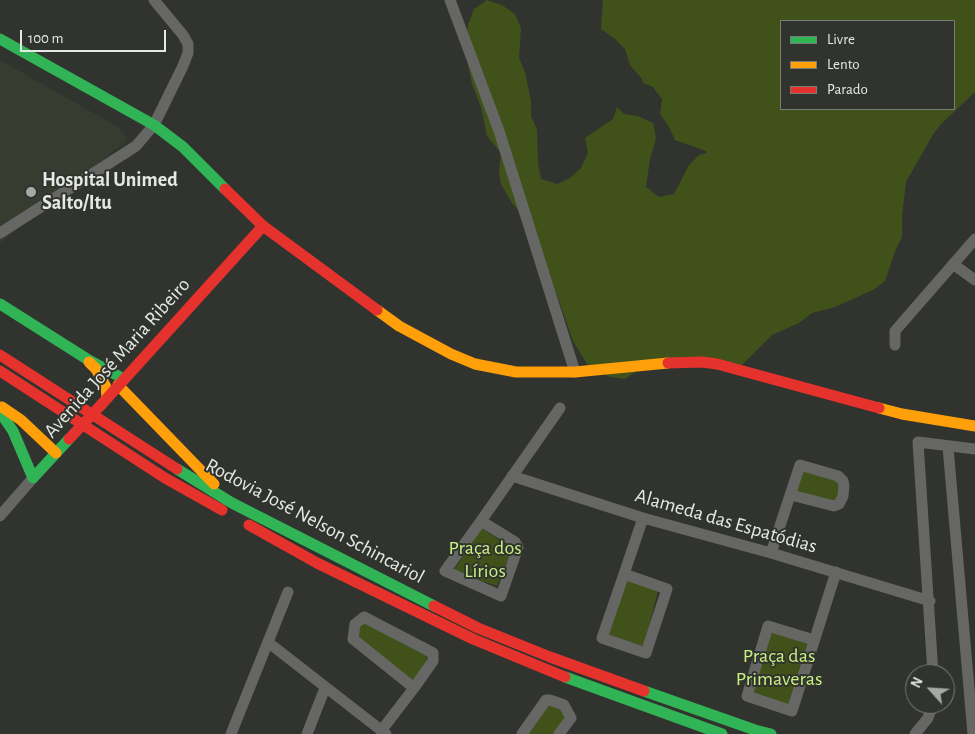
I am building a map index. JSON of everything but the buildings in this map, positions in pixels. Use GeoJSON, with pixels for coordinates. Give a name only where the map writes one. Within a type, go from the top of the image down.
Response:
{"type":"FeatureCollection","features":[{"type":"Feature","properties":{"kind":"main road"},"geometry":{"type":"LineString","coordinates":[[0,39],[154,124],[182,147],[263,226],[399,326],[450,354],[475,364],[516,372],[576,372],[663,363],[702,362],[717,364],[902,414],[975,426]]}},
{"type":"Feature","properties":{"kind":"main road","name":"Avenida José Maria Ribeiro"},"geometry":{"type":"LineString","coordinates":[[33,478],[263,226]]}},
{"type":"Feature","properties":{"kind":"main road"},"geometry":{"type":"LineString","coordinates":[[0,304],[121,382],[232,503]]}},
{"type":"Feature","properties":{"kind":"main road","name":"Rodovia José Nelson Schincariol"},"geometry":{"type":"LineString","coordinates":[[0,355],[232,503],[478,628],[550,657],[771,734]]}},
{"type":"Feature","properties":{"kind":"main road"},"geometry":{"type":"LineString","coordinates":[[86,359],[106,387],[104,401]]}},
{"type":"Feature","properties":{"kind":"main road","name":"Rodovia José Nelson Schincariol"},"geometry":{"type":"LineString","coordinates":[[0,371],[165,478],[317,563],[473,639],[545,670],[722,734]]}},
{"type":"Feature","properties":{"kind":"main road"},"geometry":{"type":"LineString","coordinates":[[0,405],[21,420],[56,453]]}},
{"type":"Feature","properties":{"kind":"main road"},"geometry":{"type":"LineString","coordinates":[[0,412],[13,432],[33,478]]}},
{"type":"Feature","properties":{"kind":"street"},"geometry":{"type":"LineString","coordinates":[[0,233],[136,146],[154,124],[183,66],[188,52],[188,44],[183,35],[154,0]]}},
{"type":"Feature","properties":{"kind":"street"},"geometry":{"type":"LineString","coordinates":[[450,0],[498,131],[576,372]]}},
{"type":"Feature","properties":{"kind":"street"},"geometry":{"type":"LineString","coordinates":[[895,345],[896,331],[975,239]]}},
{"type":"Feature","properties":{"kind":"street"},"geometry":{"type":"LineString","coordinates":[[953,264],[975,280]]}},
{"type":"Feature","properties":{"kind":"street"},"geometry":{"type":"LineString","coordinates":[[481,521],[515,542],[518,547],[501,596],[445,571],[560,408]]}},
{"type":"Feature","properties":{"kind":"street"},"geometry":{"type":"LineString","coordinates":[[933,664],[930,601],[918,442],[975,449]]}},
{"type":"Feature","properties":{"kind":"street"},"geometry":{"type":"LineString","coordinates":[[948,447],[970,641],[973,734]]}},
{"type":"Feature","properties":{"kind":"street"},"geometry":{"type":"LineString","coordinates":[[771,553],[800,464],[838,476],[843,481],[843,496],[839,504],[834,506],[790,495]]}},
{"type":"Feature","properties":{"kind":"street","name":"Alameda das Espatódias"},"geometry":{"type":"LineString","coordinates":[[512,476],[643,518],[771,553],[930,601]]}},
{"type":"Feature","properties":{"kind":"street","name":"Avenida José Maria Ribeiro"},"geometry":{"type":"LineString","coordinates":[[0,516],[33,478]]}},
{"type":"Feature","properties":{"kind":"street"},"geometry":{"type":"LineString","coordinates":[[624,574],[668,589],[646,653],[602,638],[643,518]]}},
{"type":"Feature","properties":{"kind":"street"},"geometry":{"type":"LineString","coordinates":[[814,640],[768,626],[747,696],[792,711],[836,572]]}},
{"type":"Feature","properties":{"kind":"street"},"geometry":{"type":"LineString","coordinates":[[231,734],[288,592]]}},
{"type":"Feature","properties":{"kind":"street"},"geometry":{"type":"LineString","coordinates":[[269,643],[383,732],[414,688],[433,661],[433,653],[364,617],[355,624],[353,639],[414,688]]}},
{"type":"Feature","properties":{"kind":"street"},"geometry":{"type":"LineString","coordinates":[[307,734],[326,688]]}},
{"type":"Feature","properties":{"kind":"street"},"geometry":{"type":"LineString","coordinates":[[522,734],[546,700],[564,705],[570,718],[559,734]]}},
{"type":"Feature","properties":{"kind":"street"},"geometry":{"type":"LineString","coordinates":[[915,734],[929,714]]}},
{"type":"Feature","properties":{"kind":"shaded area","name":"Hospital Unimed Salto/Itu"},"geometry":{"type":"Polygon","coordinates":[[[0,60],[118,127],[127,138],[125,142],[0,243],[0,60]]]}},
{"type":"Feature","properties":{"kind":"green space"},"geometry":{"type":"Polygon","coordinates":[[[487,0],[502,5],[515,14],[521,28],[519,58],[525,72],[531,101],[531,116],[537,130],[538,164],[541,179],[557,184],[570,178],[581,168],[588,153],[585,138],[613,119],[617,107],[624,114],[638,116],[653,123],[656,138],[650,159],[646,187],[659,197],[674,194],[689,165],[699,155],[707,153],[675,140],[660,114],[662,99],[653,87],[643,83],[642,79],[630,65],[625,49],[601,29],[603,0],[975,0],[975,92],[941,124],[932,136],[906,182],[902,215],[902,237],[885,281],[873,290],[835,307],[812,313],[799,323],[772,335],[741,366],[648,363],[625,379],[611,377],[598,372],[587,364],[573,341],[536,235],[529,223],[512,203],[501,184],[499,171],[501,153],[487,136],[481,107],[472,84],[466,55],[468,25],[474,9],[487,0]]]}},
{"type":"Feature","properties":{"kind":"green space"},"geometry":{"type":"Polygon","coordinates":[[[801,468],[840,482],[838,502],[793,494],[801,468]]]}},
{"type":"Feature","properties":{"kind":"green space","name":"Praça dos Lírios"},"geometry":{"type":"Polygon","coordinates":[[[482,528],[512,549],[497,586],[453,571],[482,528]]]}},
{"type":"Feature","properties":{"kind":"green space"},"geometry":{"type":"Polygon","coordinates":[[[625,578],[658,591],[644,646],[608,635],[625,578]]]}},
{"type":"Feature","properties":{"kind":"green space"},"geometry":{"type":"Polygon","coordinates":[[[364,621],[427,653],[426,664],[412,682],[355,639],[358,627],[364,621]]]}},
{"type":"Feature","properties":{"kind":"green space","name":"Praça das Primaveras"},"geometry":{"type":"Polygon","coordinates":[[[770,630],[808,643],[789,707],[750,694],[770,630]]]}},
{"type":"Feature","properties":{"kind":"green space"},"geometry":{"type":"Polygon","coordinates":[[[546,704],[561,707],[568,717],[556,734],[524,734],[546,704]]]}},
{"type":"Feature","properties":{"kind":"traffic: fast"},"geometry":{"type":"LineString","coordinates":[[0,39],[154,125],[183,147],[225,189]]}},
{"type":"Feature","properties":{"kind":"traffic: fast"},"geometry":{"type":"LineString","coordinates":[[0,304],[87,359],[124,379]]}},
{"type":"Feature","properties":{"kind":"traffic: fast"},"geometry":{"type":"LineString","coordinates":[[0,412],[13,431],[33,478],[69,439]]}},
{"type":"Feature","properties":{"kind":"traffic: fast"},"geometry":{"type":"LineString","coordinates":[[177,469],[232,503],[434,606]]}},
{"type":"Feature","properties":{"kind":"traffic: fast"},"geometry":{"type":"LineString","coordinates":[[565,677],[722,734]]}},
{"type":"Feature","properties":{"kind":"traffic: fast"},"geometry":{"type":"LineString","coordinates":[[644,691],[771,734]]}},
{"type":"Feature","properties":{"kind":"traffic: slow"},"geometry":{"type":"LineString","coordinates":[[377,310],[399,326],[451,354],[475,364],[516,372],[575,372],[668,363]]}},
{"type":"Feature","properties":{"kind":"traffic: slow"},"geometry":{"type":"LineString","coordinates":[[89,362],[96,369],[106,387],[107,398]]}},
{"type":"Feature","properties":{"kind":"traffic: slow"},"geometry":{"type":"LineString","coordinates":[[118,385],[214,484]]}},
{"type":"Feature","properties":{"kind":"traffic: slow"},"geometry":{"type":"LineString","coordinates":[[2,407],[21,420],[56,453]]}},
{"type":"Feature","properties":{"kind":"traffic: slow"},"geometry":{"type":"LineString","coordinates":[[879,408],[902,414],[975,426]]}},
{"type":"Feature","properties":{"kind":"traffic: jam"},"geometry":{"type":"LineString","coordinates":[[225,189],[263,226],[377,310]]}},
{"type":"Feature","properties":{"kind":"traffic: jam"},"geometry":{"type":"LineString","coordinates":[[101,405],[263,226]]}},
{"type":"Feature","properties":{"kind":"traffic: jam"},"geometry":{"type":"LineString","coordinates":[[0,355],[177,469]]}},
{"type":"Feature","properties":{"kind":"traffic: jam"},"geometry":{"type":"LineString","coordinates":[[668,363],[702,362],[717,364],[879,408]]}},
{"type":"Feature","properties":{"kind":"traffic: jam"},"geometry":{"type":"LineString","coordinates":[[0,371],[165,478],[222,510]]}},
{"type":"Feature","properties":{"kind":"traffic: jam"},"geometry":{"type":"LineString","coordinates":[[69,439],[101,405]]}},
{"type":"Feature","properties":{"kind":"traffic: jam"},"geometry":{"type":"LineString","coordinates":[[249,525],[317,563],[473,639],[565,677]]}},
{"type":"Feature","properties":{"kind":"traffic: jam"},"geometry":{"type":"LineString","coordinates":[[434,606],[478,628],[550,657],[644,691]]}},
{"type":"Feature","properties":{"kind":"place","name":"Hospital Unimed Salto/Itu"},"geometry":{"type":"Point","coordinates":[31,192]}}]}
